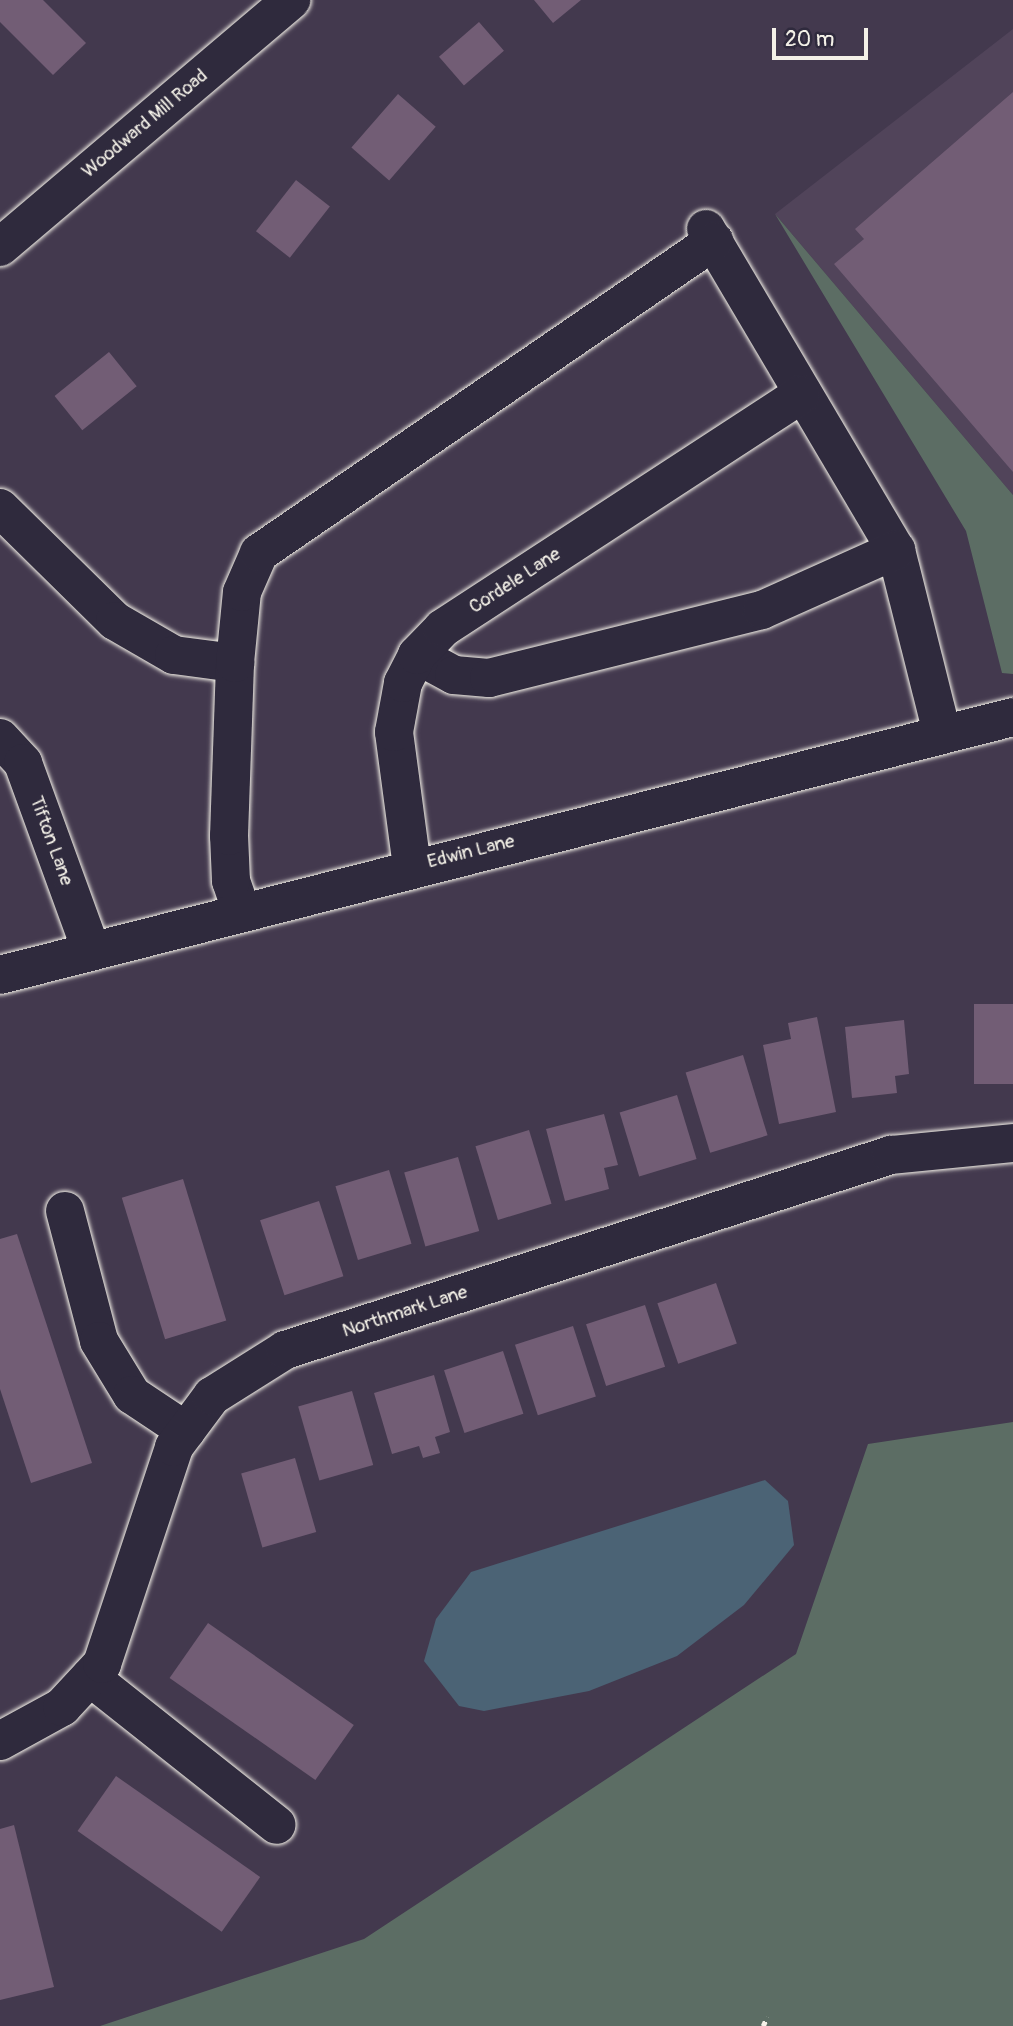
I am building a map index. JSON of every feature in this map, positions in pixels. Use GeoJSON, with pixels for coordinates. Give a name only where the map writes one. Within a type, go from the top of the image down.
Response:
{"type":"FeatureCollection","features":[{"type":"Feature","properties":{"kind":"street","name":"Woodward Mill Road"},"geometry":{"type":"LineString","coordinates":[[3,238],[290,0]]}},
{"type":"Feature","properties":{"kind":"street"},"geometry":{"type":"LineString","coordinates":[[241,910],[231,881],[229,836],[235,663],[242,592],[259,553],[710,235],[801,395],[896,550],[942,733]]}},
{"type":"Feature","properties":{"kind":"street","name":"Cordele Lane"},"geometry":{"type":"LineString","coordinates":[[412,867],[394,732],[403,683],[417,655],[443,628],[801,395]]}},
{"type":"Feature","properties":{"kind":"street"},"geometry":{"type":"LineString","coordinates":[[0,508],[115,621],[174,654],[235,663]]}},
{"type":"Feature","properties":{"kind":"street"},"geometry":{"type":"LineString","coordinates":[[417,655],[454,674],[489,678],[762,610],[896,550]]}},
{"type":"Feature","properties":{"kind":"street","name":"Edwin Lane"},"geometry":{"type":"LineString","coordinates":[[0,975],[241,910],[1013,717]]}},
{"type":"Feature","properties":{"kind":"street","name":"Tifton Lane"},"geometry":{"type":"LineString","coordinates":[[0,738],[23,763],[91,950]]}},
{"type":"Feature","properties":{"kind":"street","name":"Northmark Lane"},"geometry":{"type":"LineString","coordinates":[[0,1741],[62,1707],[102,1664],[174,1447],[212,1396],[285,1350],[891,1155],[1013,1143]]}},
{"type":"Feature","properties":{"kind":"street"},"geometry":{"type":"LineString","coordinates":[[65,1211],[99,1341],[132,1395],[186,1431]]}},
{"type":"Feature","properties":{"kind":"street"},"geometry":{"type":"LineString","coordinates":[[90,1677],[277,1825]]}},
{"type":"Feature","properties":{"kind":"path"},"geometry":{"type":"LineString","coordinates":[[763,2026],[767,2017]]}},
{"type":"Feature","properties":{"kind":"shaded area"},"geometry":{"type":"Polygon","coordinates":[[[1013,29],[1013,495],[775,214],[1013,29]]]}},
{"type":"Feature","properties":{"kind":"green space"},"geometry":{"type":"Polygon","coordinates":[[[775,214],[1013,495],[1013,674],[1002,673],[966,531],[775,214]]]}},
{"type":"Feature","properties":{"kind":"green space"},"geometry":{"type":"Polygon","coordinates":[[[1013,1422],[1013,2026],[100,2026],[364,1939],[796,1654],[868,1444],[1013,1422]]]}},
{"type":"Feature","properties":{"kind":"water"},"geometry":{"type":"Polygon","coordinates":[[[765,1480],[788,1501],[794,1545],[744,1605],[677,1656],[589,1691],[484,1711],[459,1706],[424,1661],[436,1619],[471,1572],[765,1480]]]}},
{"type":"Feature","properties":{"kind":"building"},"geometry":{"type":"Polygon","coordinates":[[[0,0],[43,0],[86,43],[53,75],[0,22],[0,0]]]}},
{"type":"Feature","properties":{"kind":"building"},"geometry":{"type":"Polygon","coordinates":[[[534,0],[581,0],[553,23],[534,0]]]}},
{"type":"Feature","properties":{"kind":"building"},"geometry":{"type":"Polygon","coordinates":[[[479,22],[504,51],[464,85],[439,57],[479,22]]]}},
{"type":"Feature","properties":{"kind":"building"},"geometry":{"type":"Polygon","coordinates":[[[1013,92],[1013,472],[834,264],[864,239],[855,229],[1013,92]]]}},
{"type":"Feature","properties":{"kind":"building"},"geometry":{"type":"Polygon","coordinates":[[[398,94],[436,127],[389,180],[351,148],[398,94]]]}},
{"type":"Feature","properties":{"kind":"building"},"geometry":{"type":"Polygon","coordinates":[[[296,180],[330,206],[290,258],[256,231],[296,180]]]}},
{"type":"Feature","properties":{"kind":"building"},"geometry":{"type":"Polygon","coordinates":[[[109,352],[137,386],[82,430],[55,396],[109,352]]]}},
{"type":"Feature","properties":{"kind":"building"},"geometry":{"type":"Polygon","coordinates":[[[974,1004],[1013,1004],[1013,1084],[974,1084],[974,1004]]]}},
{"type":"Feature","properties":{"kind":"building"},"geometry":{"type":"Polygon","coordinates":[[[817,1017],[836,1112],[779,1124],[763,1045],[791,1039],[788,1023],[817,1017]]]}},
{"type":"Feature","properties":{"kind":"building"},"geometry":{"type":"Polygon","coordinates":[[[904,1020],[909,1074],[895,1076],[897,1093],[852,1098],[845,1027],[904,1020]]]}},
{"type":"Feature","properties":{"kind":"building"},"geometry":{"type":"Polygon","coordinates":[[[743,1055],[768,1135],[710,1153],[686,1073],[743,1055]]]}},
{"type":"Feature","properties":{"kind":"building"},"geometry":{"type":"Polygon","coordinates":[[[677,1095],[697,1159],[639,1177],[620,1113],[677,1095]]]}},
{"type":"Feature","properties":{"kind":"building"},"geometry":{"type":"Polygon","coordinates":[[[604,1114],[618,1165],[604,1168],[609,1189],[565,1201],[546,1129],[604,1114]]]}},
{"type":"Feature","properties":{"kind":"building"},"geometry":{"type":"Polygon","coordinates":[[[529,1130],[552,1204],[498,1220],[475,1146],[529,1130]]]}},
{"type":"Feature","properties":{"kind":"building"},"geometry":{"type":"Polygon","coordinates":[[[458,1157],[479,1231],[425,1246],[404,1172],[458,1157]]]}},
{"type":"Feature","properties":{"kind":"building"},"geometry":{"type":"Polygon","coordinates":[[[389,1170],[412,1244],[358,1260],[335,1186],[389,1170]]]}},
{"type":"Feature","properties":{"kind":"building"},"geometry":{"type":"Polygon","coordinates":[[[183,1179],[226,1321],[165,1339],[122,1198],[183,1179]]]}},
{"type":"Feature","properties":{"kind":"building"},"geometry":{"type":"Polygon","coordinates":[[[319,1201],[343,1276],[284,1295],[260,1220],[319,1201]]]}},
{"type":"Feature","properties":{"kind":"building"},"geometry":{"type":"Polygon","coordinates":[[[17,1234],[92,1463],[31,1483],[0,1389],[0,1239],[17,1234]]]}},
{"type":"Feature","properties":{"kind":"building"},"geometry":{"type":"Polygon","coordinates":[[[716,1283],[737,1344],[678,1364],[657,1303],[716,1283]]]}},
{"type":"Feature","properties":{"kind":"building"},"geometry":{"type":"Polygon","coordinates":[[[645,1305],[665,1367],[606,1386],[586,1324],[645,1305]]]}},
{"type":"Feature","properties":{"kind":"building"},"geometry":{"type":"Polygon","coordinates":[[[573,1326],[596,1396],[538,1415],[515,1345],[573,1326]]]}},
{"type":"Feature","properties":{"kind":"building"},"geometry":{"type":"Polygon","coordinates":[[[503,1351],[523,1414],[464,1433],[444,1370],[503,1351]]]}},
{"type":"Feature","properties":{"kind":"building"},"geometry":{"type":"Polygon","coordinates":[[[434,1375],[450,1432],[435,1437],[440,1453],[423,1458],[419,1446],[392,1454],[374,1393],[434,1375]]]}},
{"type":"Feature","properties":{"kind":"building"},"geometry":{"type":"Polygon","coordinates":[[[352,1391],[373,1465],[319,1480],[298,1406],[352,1391]]]}},
{"type":"Feature","properties":{"kind":"building"},"geometry":{"type":"Polygon","coordinates":[[[295,1458],[316,1532],[262,1547],[241,1473],[295,1458]]]}},
{"type":"Feature","properties":{"kind":"building"},"geometry":{"type":"Polygon","coordinates":[[[208,1623],[354,1725],[315,1780],[170,1678],[208,1623]]]}},
{"type":"Feature","properties":{"kind":"building"},"geometry":{"type":"Polygon","coordinates":[[[116,1776],[260,1877],[222,1932],[78,1831],[116,1776]]]}},
{"type":"Feature","properties":{"kind":"building"},"geometry":{"type":"Polygon","coordinates":[[[14,1825],[54,1987],[0,2000],[0,1829],[14,1825]]]}}]}
